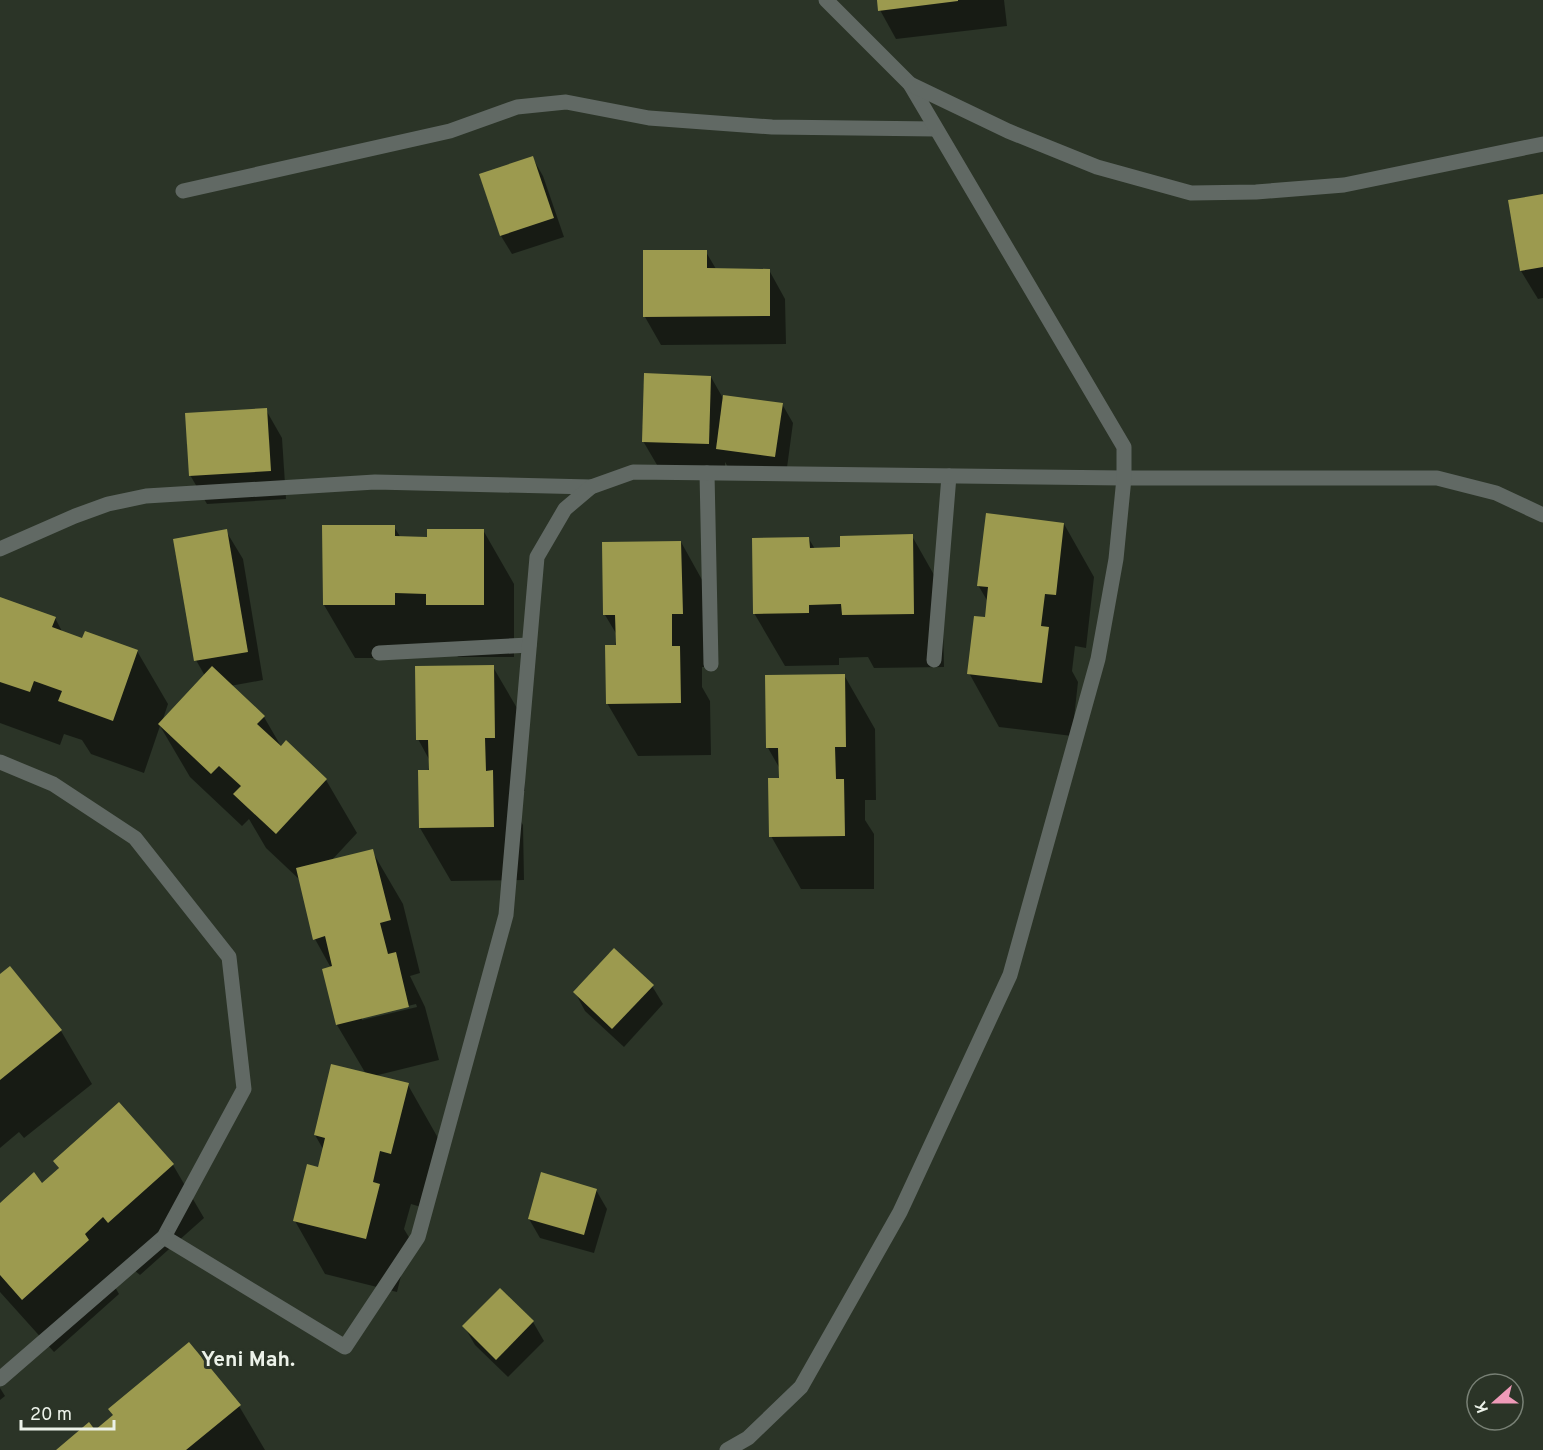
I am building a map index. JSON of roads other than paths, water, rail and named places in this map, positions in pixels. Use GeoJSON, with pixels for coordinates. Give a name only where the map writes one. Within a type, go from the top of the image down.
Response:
{"type":"FeatureCollection","features":[{"type":"Feature","properties":{"kind":"street"},"geometry":{"type":"LineString","coordinates":[[727,1450],[748,1438],[801,1387],[900,1212],[1011,975],[1098,659],[1116,559],[1124,478],[1124,447],[910,84],[826,0]]}},
{"type":"Feature","properties":{"kind":"street"},"geometry":{"type":"LineString","coordinates":[[910,84],[1008,131],[1097,167],[1191,193],[1256,192],[1344,185],[1543,144]]}},
{"type":"Feature","properties":{"kind":"street"},"geometry":{"type":"LineString","coordinates":[[183,191],[450,131],[517,107],[566,102],[649,118],[760,127],[936,129]]}},
{"type":"Feature","properties":{"kind":"street"},"geometry":{"type":"LineString","coordinates":[[164,1237],[345,1347],[418,1237],[506,915],[537,557],[565,508],[591,487],[633,472],[1124,478],[1437,478],[1496,493],[1543,515]]}},
{"type":"Feature","properties":{"kind":"street"},"geometry":{"type":"LineString","coordinates":[[707,473],[711,664]]}},
{"type":"Feature","properties":{"kind":"street"},"geometry":{"type":"LineString","coordinates":[[934,660],[949,476]]}},
{"type":"Feature","properties":{"kind":"street"},"geometry":{"type":"LineString","coordinates":[[0,549],[108,504],[146,496],[375,482],[591,487]]}},
{"type":"Feature","properties":{"kind":"street"},"geometry":{"type":"LineString","coordinates":[[379,653],[529,645]]}},
{"type":"Feature","properties":{"kind":"street"},"geometry":{"type":"LineString","coordinates":[[0,762],[53,784],[135,838],[229,957],[244,1089],[164,1237],[0,1379]]}},
{"type":"Feature","properties":{"kind":"district","name":"Yeni Mah."},"geometry":{"type":"Point","coordinates":[248,1359]}}]}
